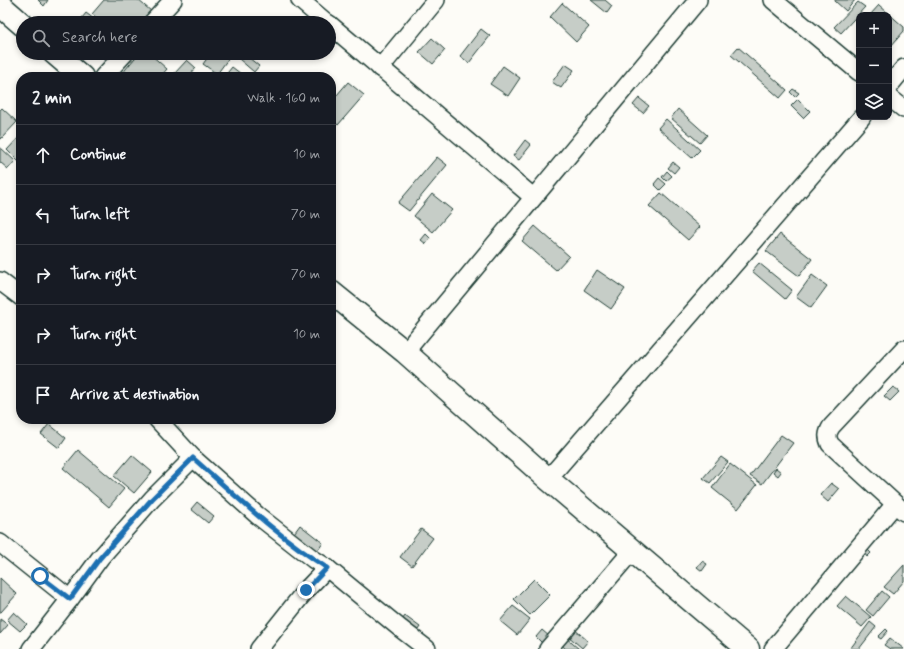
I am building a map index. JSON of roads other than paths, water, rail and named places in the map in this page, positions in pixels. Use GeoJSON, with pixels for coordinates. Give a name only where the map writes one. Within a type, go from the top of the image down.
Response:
{"type":"FeatureCollection","features":[{"type":"Feature","properties":{"kind":"street"},"geometry":{"type":"LineString","coordinates":[[158,16],[172,0]]}},
{"type":"Feature","properties":{"kind":"street"},"geometry":{"type":"LineString","coordinates":[[300,0],[319,16]]}},
{"type":"Feature","properties":{"kind":"street"},"geometry":{"type":"LineString","coordinates":[[380,68],[436,0]]}},
{"type":"Feature","properties":{"kind":"street"},"geometry":{"type":"LineString","coordinates":[[405,352],[698,0]]}},
{"type":"Feature","properties":{"kind":"street"},"geometry":{"type":"LineString","coordinates":[[773,0],[856,69]]}},
{"type":"Feature","properties":{"kind":"street"},"geometry":{"type":"LineString","coordinates":[[0,5],[16,19]]}},
{"type":"Feature","properties":{"kind":"street"},"geometry":{"type":"LineString","coordinates":[[336,31],[533,198]]}},
{"type":"Feature","properties":{"kind":"street"},"geometry":{"type":"LineString","coordinates":[[62,60],[76,72]]}},
{"type":"Feature","properties":{"kind":"street"},"geometry":{"type":"LineString","coordinates":[[108,72],[119,60]]}},
{"type":"Feature","properties":{"kind":"street"},"geometry":{"type":"LineString","coordinates":[[891,84],[904,68]]}},
{"type":"Feature","properties":{"kind":"street"},"geometry":{"type":"LineString","coordinates":[[892,99],[904,109]]}},
{"type":"Feature","properties":{"kind":"street"},"geometry":{"type":"LineString","coordinates":[[548,480],[859,120]]}},
{"type":"Feature","properties":{"kind":"street"},"geometry":{"type":"LineString","coordinates":[[0,281],[16,293]]}},
{"type":"Feature","properties":{"kind":"street"},"geometry":{"type":"LineString","coordinates":[[336,296],[405,352],[548,480],[748,649]]}},
{"type":"Feature","properties":{"kind":"street"},"geometry":{"type":"LineString","coordinates":[[773,649],[899,508],[830,444],[827,438],[831,427],[904,349]]}},
{"type":"Feature","properties":{"kind":"street"},"geometry":{"type":"LineString","coordinates":[[162,424],[193,458],[257,515],[313,559],[327,568],[427,649]]}},
{"type":"Feature","properties":{"kind":"street"},"geometry":{"type":"LineString","coordinates":[[31,649],[100,558],[152,499],[193,458]]}},
{"type":"Feature","properties":{"kind":"street"},"geometry":{"type":"LineString","coordinates":[[0,543],[70,599]]}},
{"type":"Feature","properties":{"kind":"street"},"geometry":{"type":"LineString","coordinates":[[548,649],[632,552]]}},
{"type":"Feature","properties":{"kind":"street"},"geometry":{"type":"LineString","coordinates":[[259,649],[306,590],[327,568]]}}]}
